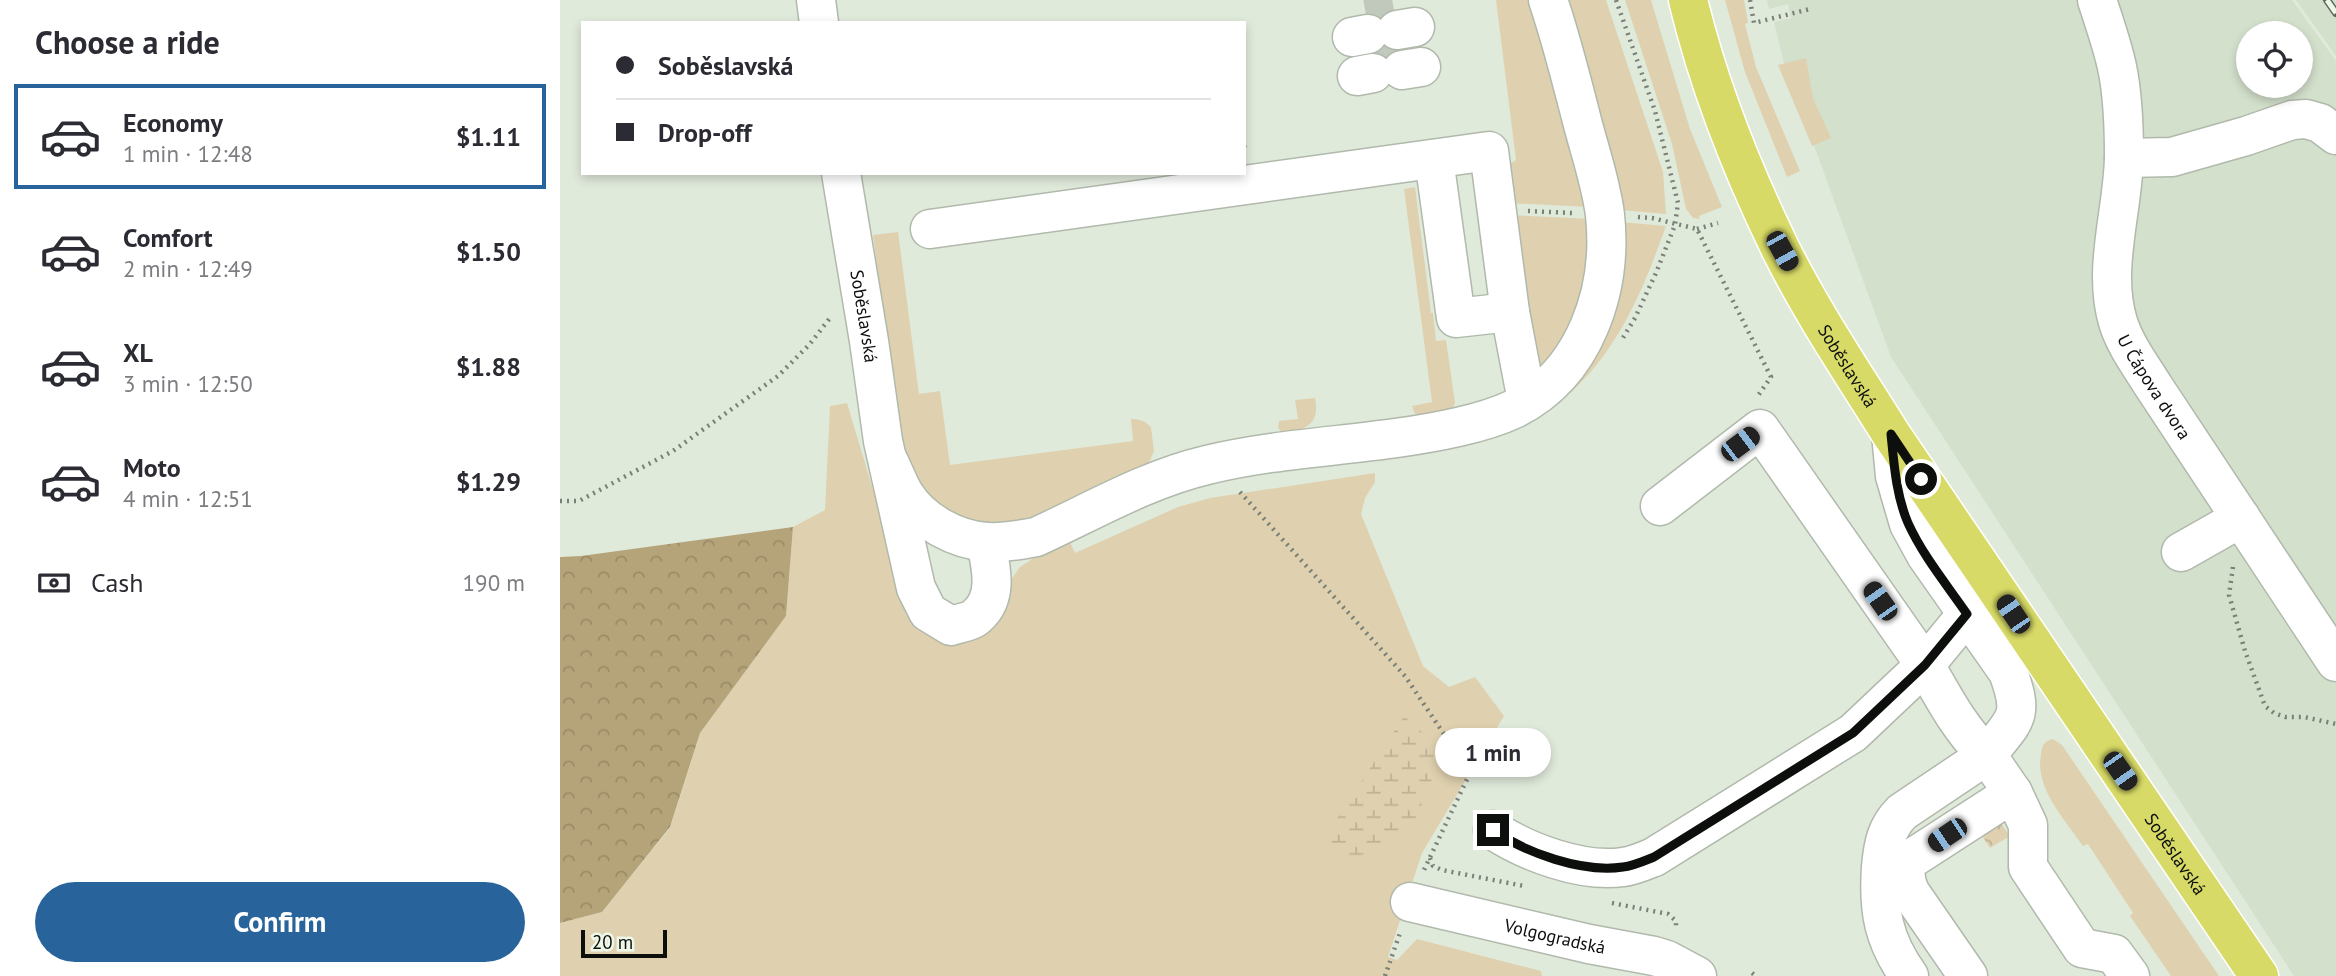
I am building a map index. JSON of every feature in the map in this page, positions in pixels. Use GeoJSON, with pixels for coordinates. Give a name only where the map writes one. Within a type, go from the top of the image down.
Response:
{"type":"FeatureCollection","features":[{"type":"Feature","properties":{"kind":"main road","name":"Soběslavská"},"geometry":{"type":"LineString","coordinates":[[1688,0],[1710,78],[1727,125],[1782,251],[1837,349],[1891,434],[2259,976]]}},
{"type":"Feature","properties":{"kind":"street"},"geometry":{"type":"LineString","coordinates":[[816,0],[819,21]]}},
{"type":"Feature","properties":{"kind":"street"},"geometry":{"type":"LineString","coordinates":[[888,460],[905,495],[928,519],[947,531],[986,542],[1036,537],[1172,474],[1209,464],[1265,454],[1399,438],[1460,426],[1512,410],[1527,401],[1554,381],[1583,340],[1600,295],[1606,254],[1605,215],[1601,193],[1548,0]]}},
{"type":"Feature","properties":{"kind":"street","name":"U Čápova dvora"},"geometry":{"type":"LineString","coordinates":[[2097,0],[2117,68],[2124,158],[2113,274],[2113,300],[2118,324],[2154,387],[2336,662]]}},
{"type":"Feature","properties":{"kind":"street"},"geometry":{"type":"LineString","coordinates":[[2124,158],[2172,157],[2292,120],[2306,119],[2320,123],[2336,135]]}},
{"type":"Feature","properties":{"kind":"street"},"geometry":{"type":"LineString","coordinates":[[930,229],[1489,151],[1510,312],[1527,401]]}},
{"type":"Feature","properties":{"kind":"street"},"geometry":{"type":"LineString","coordinates":[[1434,159],[1457,317],[1510,312]]}},
{"type":"Feature","properties":{"kind":"street","name":"Soběslavská"},"geometry":{"type":"LineString","coordinates":[[841,175],[888,460]]}},
{"type":"Feature","properties":{"kind":"street"},"geometry":{"type":"LineString","coordinates":[[1660,506],[1760,429],[1925,665],[1974,742],[1987,754],[2020,809],[2028,867],[2082,948],[2126,970]]}},
{"type":"Feature","properties":{"kind":"street"},"geometry":{"type":"LineString","coordinates":[[1891,434],[1895,476],[1909,524],[1926,555],[2008,672],[2016,696],[2017,717],[1987,754],[1902,812],[1894,820],[1885,841],[1880,891],[1882,918],[1893,952],[1909,976]]}},
{"type":"Feature","properties":{"kind":"street"},"geometry":{"type":"LineString","coordinates":[[888,460],[916,588],[928,612],[951,626],[975,618],[989,602],[992,582],[986,542]]}},
{"type":"Feature","properties":{"kind":"street"},"geometry":{"type":"LineString","coordinates":[[2181,552],[2241,518]]}},
{"type":"Feature","properties":{"kind":"street"},"geometry":{"type":"LineString","coordinates":[[1493,830],[1515,845],[1591,868],[1623,867],[1654,857],[1853,733],[1925,665],[1967,614]]}},
{"type":"Feature","properties":{"kind":"street"},"geometry":{"type":"LineString","coordinates":[[1958,973],[1910,892],[1906,864],[1911,859],[2020,809]]}},
{"type":"Feature","properties":{"kind":"street","name":"Volgogradská"},"geometry":{"type":"LineString","coordinates":[[1410,902],[1588,944],[1654,956],[1698,976]]}},
{"type":"Feature","properties":{"kind":"street"},"geometry":{"type":"LineString","coordinates":[[2081,976],[2126,970]]}},
{"type":"Feature","properties":{"kind":"path"},"geometry":{"type":"LineString","coordinates":[[1616,0],[1655,111],[1678,203],[1675,225]]}},
{"type":"Feature","properties":{"kind":"path"},"geometry":{"type":"LineString","coordinates":[[1750,0],[1754,23],[1810,9]]}},
{"type":"Feature","properties":{"kind":"path"},"geometry":{"type":"LineString","coordinates":[[1523,211],[1577,214]]}},
{"type":"Feature","properties":{"kind":"path"},"geometry":{"type":"LineString","coordinates":[[1632,217],[1652,218],[1697,229],[1718,223]]}},
{"type":"Feature","properties":{"kind":"path"},"geometry":{"type":"LineString","coordinates":[[1697,229],[1771,377],[1756,398],[1760,429]]}},
{"type":"Feature","properties":{"kind":"path"},"geometry":{"type":"LineString","coordinates":[[560,501],[579,501],[673,451],[778,376],[809,345],[830,318]]}},
{"type":"Feature","properties":{"kind":"path"},"geometry":{"type":"LineString","coordinates":[[1237,489],[1405,676],[1470,772],[1410,902],[1385,976]]}},
{"type":"Feature","properties":{"kind":"path"},"geometry":{"type":"LineString","coordinates":[[2231,557],[2234,569],[2229,595],[2265,706],[2284,717],[2304,717],[2336,724]]}},
{"type":"Feature","properties":{"kind":"shaded area"},"geometry":{"type":"Polygon","coordinates":[[[1767,0],[2292,0],[2307,21],[2236,21],[2236,98],[2313,98],[2313,29],[2336,61],[2336,976],[2294,976],[1891,357],[1784,63],[1774,22],[1791,18],[1788,4],[1769,9],[1767,0]]]}},
{"type":"Feature","properties":{"kind":"shaded area"},"geometry":{"type":"Polygon","coordinates":[[[2296,0],[2336,0],[2336,56],[2313,21],[2296,0]]]}},
{"type":"Feature","properties":{"kind":"green space"},"geometry":{"type":"Polygon","coordinates":[[[1496,0],[1531,0],[1588,207],[1508,203],[1508,165],[1516,160],[1496,0]]]}},
{"type":"Feature","properties":{"kind":"green space"},"geometry":{"type":"Polygon","coordinates":[[[1563,0],[1606,0],[1663,172],[1666,214],[1620,210],[1563,0]]]}},
{"type":"Feature","properties":{"kind":"green space"},"geometry":{"type":"Polygon","coordinates":[[[1625,0],[1651,0],[1690,129],[1722,207],[1699,216],[1700,219],[1693,218],[1686,209],[1672,144],[1625,0]]]}},
{"type":"Feature","properties":{"kind":"green space"},"geometry":{"type":"Polygon","coordinates":[[[1725,0],[1744,0],[1748,23],[1745,24],[1756,67],[1800,171],[1787,177],[1745,72],[1725,0]]]}},
{"type":"Feature","properties":{"kind":"green space"},"geometry":{"type":"Polygon","coordinates":[[[1806,58],[1813,98],[1831,138],[1812,146],[1778,65],[1806,58]]]}},
{"type":"Feature","properties":{"kind":"green space"},"geometry":{"type":"Polygon","coordinates":[[[1415,187],[1436,341],[1446,340],[1455,403],[1451,412],[1419,417],[1412,406],[1432,402],[1404,189],[1415,187]]]}},
{"type":"Feature","properties":{"kind":"green space"},"geometry":{"type":"Polygon","coordinates":[[[1510,215],[1591,219],[1588,286],[1563,343],[1540,367],[1510,215]]]}},
{"type":"Feature","properties":{"kind":"green space"},"geometry":{"type":"Polygon","coordinates":[[[1621,222],[1666,226],[1645,280],[1620,331],[1586,377],[1566,397],[1522,427],[1509,432],[1533,417],[1621,222]]]}},
{"type":"Feature","properties":{"kind":"green space"},"geometry":{"type":"Polygon","coordinates":[[[898,232],[919,394],[940,391],[950,465],[1133,441],[1131,419],[1137,419],[1151,427],[1154,451],[1148,465],[1030,519],[1014,522],[982,522],[967,518],[952,513],[927,494],[914,478],[902,451],[873,235],[898,232]]]}},
{"type":"Feature","properties":{"kind":"green space"},"geometry":{"type":"Polygon","coordinates":[[[1315,398],[1315,415],[1309,425],[1282,434],[1278,427],[1279,421],[1298,419],[1295,400],[1315,398]]]}},
{"type":"Feature","properties":{"kind":"green space"},"geometry":{"type":"Polygon","coordinates":[[[847,403],[886,533],[923,626],[1010,581],[1020,567],[1069,540],[1075,553],[1178,507],[1210,498],[1375,473],[1375,482],[1365,498],[1361,514],[1423,666],[1449,687],[1475,677],[1504,716],[1422,853],[1388,957],[1397,960],[1417,939],[1541,971],[1542,976],[560,976],[560,923],[602,912],[670,828],[700,733],[786,616],[793,527],[825,510],[830,406],[847,403]]]}},
{"type":"Feature","properties":{"kind":"green space"},"geometry":{"type":"Polygon","coordinates":[[[793,527],[786,616],[700,733],[670,827],[602,912],[560,923],[560,557],[793,527]]]}},
{"type":"Feature","properties":{"kind":"green space"},"geometry":{"type":"Polygon","coordinates":[[[1404,716],[1443,751],[1413,827],[1354,860],[1320,845],[1404,716]]]}},
{"type":"Feature","properties":{"kind":"green space"},"geometry":{"type":"Polygon","coordinates":[[[2053,739],[2062,745],[2219,976],[2171,976],[2130,916],[2133,913],[2088,844],[2083,846],[2060,815],[2047,791],[2040,767],[2041,754],[2044,744],[2053,739]]]}},
{"type":"Feature","properties":{"kind":"green space"},"geometry":{"type":"Polygon","coordinates":[[[1997,818],[2010,836],[1990,848],[1978,830],[1997,818]]]}},
{"type":"Feature","properties":{"kind":"tunnel"},"geometry":{"type":"LineString","coordinates":[[1366,15],[1394,10]]}},
{"type":"Feature","properties":{"kind":"tunnel"},"geometry":{"type":"LineString","coordinates":[[1370,52],[1399,47]]}},
{"type":"Feature","properties":{"kind":"railway"},"geometry":{"type":"LineString","coordinates":[[2327,0],[2336,13]]}},
{"type":"Feature","properties":{"kind":"route"},"geometry":{"type":"LineString","coordinates":[[1493,830],[1515,845],[1567,862],[1591,868],[1623,867],[1654,857],[1853,733],[1925,665],[1967,614],[1926,555],[1909,524],[1895,476],[1891,434],[1921,479]]}}]}
